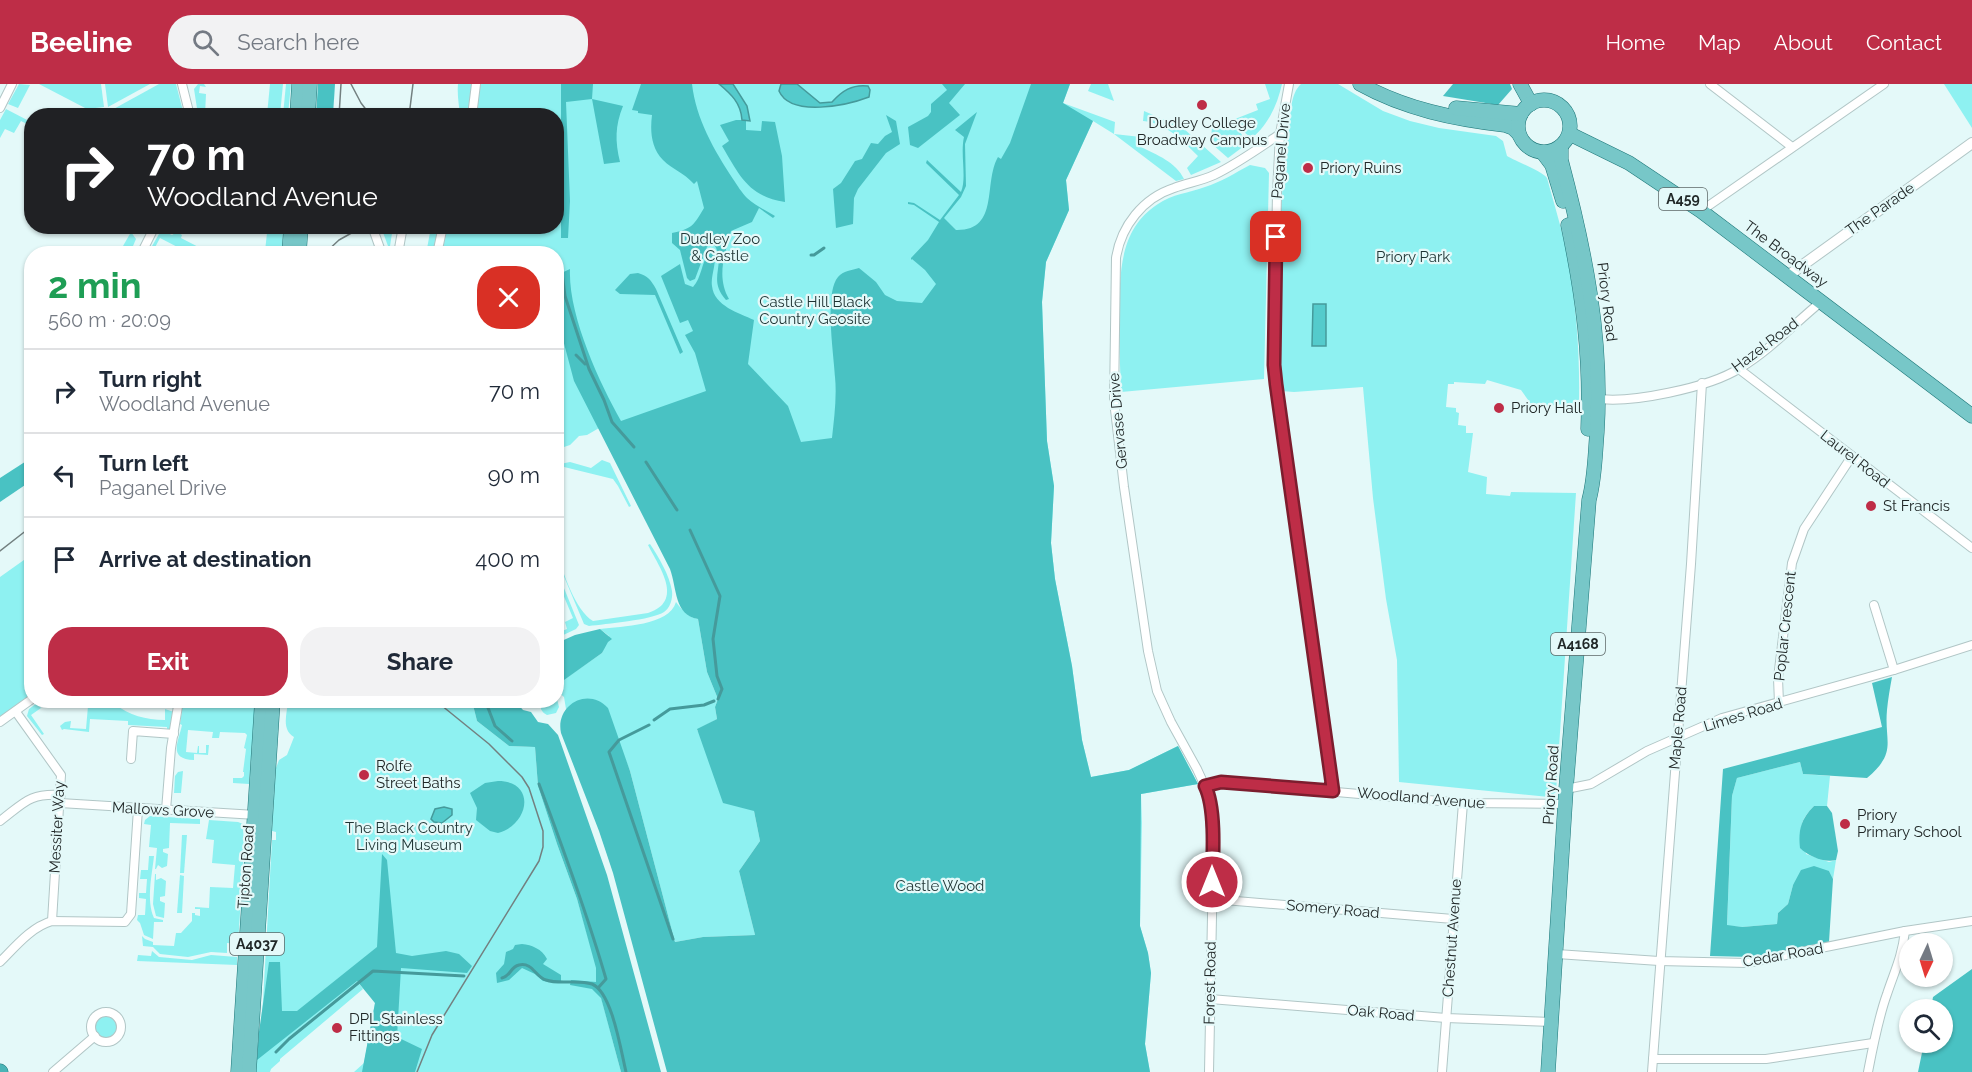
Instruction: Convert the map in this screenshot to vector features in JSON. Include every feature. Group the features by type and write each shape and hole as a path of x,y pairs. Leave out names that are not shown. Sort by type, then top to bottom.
{"main road":[{"path":"298,108 299,84"},
{"path":"308,108 310,84"},
{"path":"1360,84 1406,105 1513,128 1525,145 1543,153 1548,153 1561,146 1570,134 1568,115 1560,106 1545,100 1526,109 1476,111 1441,106 1380,84"},
{"path":"1519,134 1518,120 1526,109 1520,84"},
{"name":"The Broadway","path":"1570,134 1629,163 1701,211 1789,275 1972,416"},
{"name":"Priory Road","path":"1548,1072 1566,789 1589,500 1593,484 1596,333 1584,254 1561,160 1561,146"},
{"name":"Priory Road","path":"1543,153 1552,165 1565,209 1586,321 1594,398 1588,430 1586,481 1589,500"},
{"name":"Tipton Road","path":"261,816 262,708"},
{"name":"Tipton Road","path":"238,1072 251,958 261,816 272,708"},
{"name":"Tipton Road","path":"249,1072 251,958"}],"street":[{"path":"0,108 12,84"},
{"path":"182,84 188,108"},
{"path":"473,108 476,84"},
{"name":"Paganel Drive","path":"1289,84 1280,134 1274,365 1320,711 1333,791"},
{"path":"1710,84 1792,147"},
{"path":"1701,211 1884,84"},
{"name":"Gervase Drive","path":"1205,786 1157,691 1148,651 1114,401 1116,258 1118,242 1127,225 1147,203 1173,188 1211,176 1280,134"},
{"name":"The Parade","path":"1789,275 1972,143"},
{"name":"Hazel Road","path":"1594,398 1624,400 1654,396 1702,383 1739,369 1780,338 1822,301"},
{"name":"Laurel Road","path":"1739,369 1972,548"},
{"name":"Maple Road","path":"1652,1072 1691,564 1702,383"},
{"name":"Poplar Crescent","path":"1779,703 1778,678 1792,563 1804,529 1852,456"},
{"path":"1874,605 1894,670"},
{"name":"Limes Road","path":"1566,789 1591,784 1647,751 1722,718 1894,670 1972,645"},
{"path":"0,722 24,705"},
{"path":"166,810 178,708"},
{"name":"Messiter Way","path":"15,712 59,770 62,780 52,921"},
{"path":"131,759 133,731 174,734"},
{"name":"Woodland Avenue","path":"1205,786 1221,782 1463,803 1565,804"},
{"name":"Forest Road","path":"1205,786 1209,795 1211,819 1209,1072"},
{"name":"Mallows Grove","path":"0,820 33,797 46,794 60,799 138,809 261,816"},
{"name":"Chestnut Avenue","path":"1442,1072 1463,803"},
{"path":"0,962 21,940 45,922 122,923 130,917 138,809"},
{"name":"Somery Road","path":"1212,899 1453,920"},
{"name":"Cedar Road","path":"1557,954 1659,961 1747,963 1905,931 1972,921"},
{"path":"1868,1072 1886,994 1903,951 1905,931"},
{"name":"Oak Road","path":"1210,999 1446,1018 1552,1022"},
{"path":"53,1072 94,1036"},
{"path":"1653,1059 1766,1059 1873,1043"}],"green space":[{"path":"19,84 30,85 18,108 8,104"},
{"path":"39,84 101,84 104,107 85,108"},
{"path":"105,84 150,84 108,107"},
{"path":"159,84 176,84 182,108 115,108"},
{"path":"198,84 204,84 206,87 200,86 199,93 206,94 205,108 197,108 194,89"},
{"path":"270,84 283,84 281,108 268,108"},
{"path":"286,84 291,84 289,108 284,108"},
{"path":"318,84 335,84 333,108 316,108"},
{"name":"Castle Hill Black Country Geosite","path":"458,84 1070,84 1063,103 1115,122 1114,134 1093,121 1066,180 1069,210 1046,262 1042,302 1047,441 1054,486 1051,543 1055,579 1072,666 1082,740 1091,777 1129,770 1178,746 1198,784 1141,794 1140,926 1151,973 1145,1044 1150,1072 713,639 606,424 587,435 579,436 570,445 564,447 564,246 427,246 430,234 564,234 564,108 459,108"},
{"path":"561,84 593,84 592,99 566,102 570,201 568,238 561,238 561,234 564,234 564,108 561,108"},
{"name":"Dudley Zoo & Castle","path":"641,84 692,84 697,110 726,168 747,198 775,216 773,218 759,208 752,222 731,231 722,273 729,299 726,300 718,286 719,260 715,246 707,247 695,279 690,281 687,278 680,250 672,243 672,233 692,225 704,208 697,181 694,184 667,163 656,150 651,133 652,115 632,110"},
{"path":"942,84 965,84 949,103 960,115 918,148 910,145 908,127 928,116 931,112 931,104 947,90"},
{"name":"Castle Wood","path":"1031,84 1070,84 1063,103 1093,121 1066,180 1069,210 1046,262 1042,302 1047,441 1054,486 1051,543 1082,740 1091,777 1129,770 1178,746 1198,784 1141,794 1140,926 1151,973 1145,1044 1150,1072 667,1072 613,873 561,733 560,723 563,714 568,707 583,699 600,702 608,708 630,771 675,942 703,937 755,935 739,871 760,841 754,811 723,803 697,729 717,719 715,707 718,699 707,672 698,619 684,612 680,606 670,569 574,381 564,344 564,272 570,269 574,307 586,348 621,421 706,391 695,353 685,335 693,331 688,320 680,323 661,276 680,264 685,284 693,287 712,250 715,258 712,286 717,299 728,308 754,320 748,364 788,406 801,442 832,438 836,392 831,296 838,277 845,272 859,268 876,282 885,295 897,301 922,303 936,284 911,258 928,240 939,222 908,202 914,203 940,220 959,195 926,163 927,160 961,192 964,137 955,130 977,112 965,144 966,186 961,197 944,218 956,230 970,228 979,223 985,214 994,168 998,157 1001,159 1010,143"},
{"path":"1091,84 1108,84 1114,101 1088,91"},
{"path":"1265,84 1282,84 1271,114 1251,139 1235,119 1258,110 1256,104 1270,99"},
{"name":"Priory Park","path":"1301,84 1338,84 1383,111 1410,121 1439,128 1496,136 1503,141 1507,156 1547,178 1565,245 1575,304 1579,403 1533,407 1521,390 1487,380 1485,384 1454,382 1454,384 1448,384 1446,407 1456,408 1456,412 1459,413 1458,425 1466,426 1466,433 1473,433 1468,472 1487,477 1486,494 1510,496 1511,492 1576,493 1556,792 1549,797 1399,782 1397,660 1386,599 1373,498 1363,387 1281,391 1279,292 1282,193 1292,104 1297,88"},
{"path":"1453,84 1510,84 1512,89 1498,105 1443,96"},
{"path":"1944,84 1972,84 1972,128"},
{"path":"592,99 623,106 618,120 617,134 620,162 604,164"},
{"path":"6,109 24,118 24,122 21,121 14,133 5,129 0,138 0,120"},
{"path":"1144,111 1183,128 1221,162 1191,175 1187,168 1198,156 1180,138 1166,129 1143,121"},
{"path":"886,115 896,121 900,144 886,153 858,189 854,198 853,224 836,228 833,189 841,183 855,161 862,159 871,143 878,144 892,132"},
{"path":"736,120 746,120 746,130 761,131 762,121 775,122 782,156 785,202 772,199 754,190 746,183 728,157 722,146 729,141 720,125"},
{"path":"1231,120 1248,143 1228,158 1212,144 1211,139 1212,127"},
{"path":"1114,134 1141,137 1141,147 1171,164 1184,179 1176,181"},
{"path":"1250,165 1265,168 1269,173 1264,379 1121,392 1119,324 1121,268 1129,239 1136,226 1145,214 1163,201 1217,183"},
{"path":"130,234 132,234 136,239 133,246 123,246"},
{"path":"159,234 180,234 181,238 196,246 175,246 160,238 156,246 152,246"},
{"path":"267,234 283,234 282,246 266,246"},
{"path":"384,234 392,234 390,246"},
{"path":"638,273 649,279 656,289 683,352 680,354 655,295 620,294 615,290 630,274"},
{"path":"602,460 610,463 631,506 629,507 613,479 564,467 564,463 570,462 591,468"},
{"path":"24,463 24,486 0,502 0,478"},
{"path":"650,544 669,578 672,597 668,608 658,615 639,619 589,626 584,624 564,574 575,600 593,621 648,613 659,608 665,600 666,583 648,545"},
{"path":"24,560 24,699 0,717 0,577"},
{"path":"564,588 579,625 564,635 564,630 567,629 565,622 573,618 564,597"},
{"path":"676,602 691,617 698,619 707,672 718,699 715,707 717,719 697,730 754,811 760,841 739,871 755,935 703,937 675,942 630,771 620,746 577,701 566,709 564,679 602,653 609,636 600,629 644,623 664,616 672,610"},
{"path":"600,629 612,639 602,653 564,680 564,640"},
{"path":"1892,677 1887,710 1888,746 1883,761 1867,778 1803,774 1800,762 1737,778 1732,796 1727,925 1742,927 1777,924 1778,913 1788,904 1793,885 1801,870 1814,866 1829,871 1833,879 1829,942 1752,957 1710,956 1723,769 1882,727 1872,683"},
{"path":"41,708 31,715 44,734 42,735 27,716 29,709"},
{"path":"88,708 121,708 138,716 165,720 165,709 174,712 171,730 167,730 167,727 128,725 128,721 90,719 89,732 62,730 60,726 71,721 70,728 86,729"},
{"path":"182,708 254,708 249,784 233,783 233,778 244,776 246,749 244,748 247,735 245,733 220,732 219,738 212,738 213,732 188,730 186,752 197,753 199,746 199,753 206,753 206,745 209,745 208,755 194,754 194,760 186,759 181,757 177,749 182,725 180,724"},
{"name":"The Black Country Living Museum","path":"287,708 474,708 477,721 509,746 535,747 538,786 577,899 597,968 597,982 621,1072 354,1072 364,1063 375,1003 372,999 376,966 357,981 363,989 280,1059 270,1072 256,1072 263,1001 272,840 276,840 276,832 272,831 276,768 279,760 287,755 294,737 287,730"},
{"path":"474,708 521,708 531,712 538,722 548,724 558,735 607,875 661,1072 621,1072 601,998 592,989 570,985 571,980 596,982 596,968 577,899 538,786 535,747 509,746 477,721"},
{"path":"541,708 558,708 556,713 547,715"},
{"path":"1800,762 1803,774 1830,776 1827,806 1814,806 1804,818 1801,828 1806,854 1829,862 1836,860 1833,879 1829,871 1793,885 1788,904 1778,913 1777,924 1727,926 1732,796 1737,778"},
{"path":"183,771 181,793 174,793 175,776 178,772"},
{"path":"498,781 510,783 519,788 524,804 517,822 498,833 490,831 476,820 477,808 470,793 485,783"},
{"path":"1814,806 1827,806 1832,813 1838,851 1836,860 1826,861 1816,858 1800,848 1801,825"},
{"path":"150,816 200,819 200,824 170,823 169,848 163,849 163,852 168,854 167,866 162,868 158,865 155,869 157,848 149,847 151,825 144,824"},
{"path":"209,820 243,824 244,851 238,944 227,943 227,953 211,952 188,957 160,954 153,947 143,946 142,936 153,942 153,945 174,946 176,933 181,933 192,921 192,913 200,916 200,909 195,909 195,907 209,908 210,887 233,888 235,865 212,863 214,840 206,839"},
{"path":"182,835 187,835 184,873 180,873"},
{"path":"382,854 387,860 396,953 412,956 446,951 459,954 472,966 467,973 401,968 397,1037 422,1049 415,1072 362,1072 375,1003 357,981 257,1060 269,962 280,962 282,1011 297,1011 377,947"},
{"path":"149,856 154,856 150,903 154,918 163,920 163,922 154,922 153,939 144,935 137,920 138,915 145,915 146,899 139,898 139,893 146,893 147,879 140,879 141,870 148,870"},
{"path":"155,874 156,880 161,878 166,881 165,896 160,897 160,901 165,903 164,918 156,916 153,904"},
{"path":"180,875 184,876 182,913 177,913"},
{"path":"522,944 540,950 547,959 543,964 561,975 561,983 543,981 522,968 509,980 497,983 496,973 504,964 506,952 513,949 515,945"},
{"path":"152,951 159,957 192,960 211,955 237,957 237,965 137,961 138,955 151,956"},
{"path":"1972,969 1972,1072 1918,1072 1922,1053 1953,1053 1953,999 1933,999 1947,987 1953,987 1953,983"},
{"path":"106,1016 114,1019 117,1027 114,1035 106,1038 98,1035 95,1027 98,1019"}],"shaded area":[{"path":"719,84 733,84 747,106 750,121 742,120 737,104"},
{"path":"781,84 797,84 820,103 832,102 852,87 868,86 870,90 869,97 860,100 834,106 807,107 785,99 779,91"},
{"path":"1313,304 1326,304 1326,346 1312,346"},
{"path":"444,807 452,809 452,815 442,823 434,822 431,819 435,809"}],"waterway":[{"path":"811,255 824,248"},
{"path":"564,288 589,369 612,422 634,447"},
{"path":"576,355 585,364"},
{"path":"646,462 677,510"},
{"path":"690,530 720,596 713,639 717,676 722,689 718,699"},
{"path":"654,720 670,709 704,705 714,701"},
{"path":"488,708 495,726 512,741"},
{"path":"649,725 619,740 609,752 673,939"},
{"path":"539,784 583,905 606,979 598,988"},
{"path":"502,978 516,966 524,965 546,980 592,984 599,989 615,1023 626,1072"},
{"path":"276,1052 373,971 464,976"}],"tram line":[{"path":"340,108 341,84"},
{"path":"351,84 365,108"},
{"path":"410,108 413,84"},
{"path":"333,246 350,234"},
{"path":"0,551 24,532"},
{"path":"417,1072 432,1035 539,861 543,847 543,831 529,788 522,777 489,744 445,708"}],"place":[{"name":"Dudley College Broadway Campus","path":"1202,105"},
{"name":"Priory Ruins","path":"1308,168"},
{"name":"Priory Hall","path":"1499,408"},
{"name":"St Francis","path":"1871,506"},
{"name":"Rolfe Street Baths","path":"364,775"},
{"name":"Priory Primary School","path":"1845,824"},
{"name":"DPL Stainless Fittings","path":"337,1028"}],"route":[{"path":"1212,882 1211,819 1209,795 1205,786 1221,782 1333,791 1278,404 1274,365 1276,237"}]}
